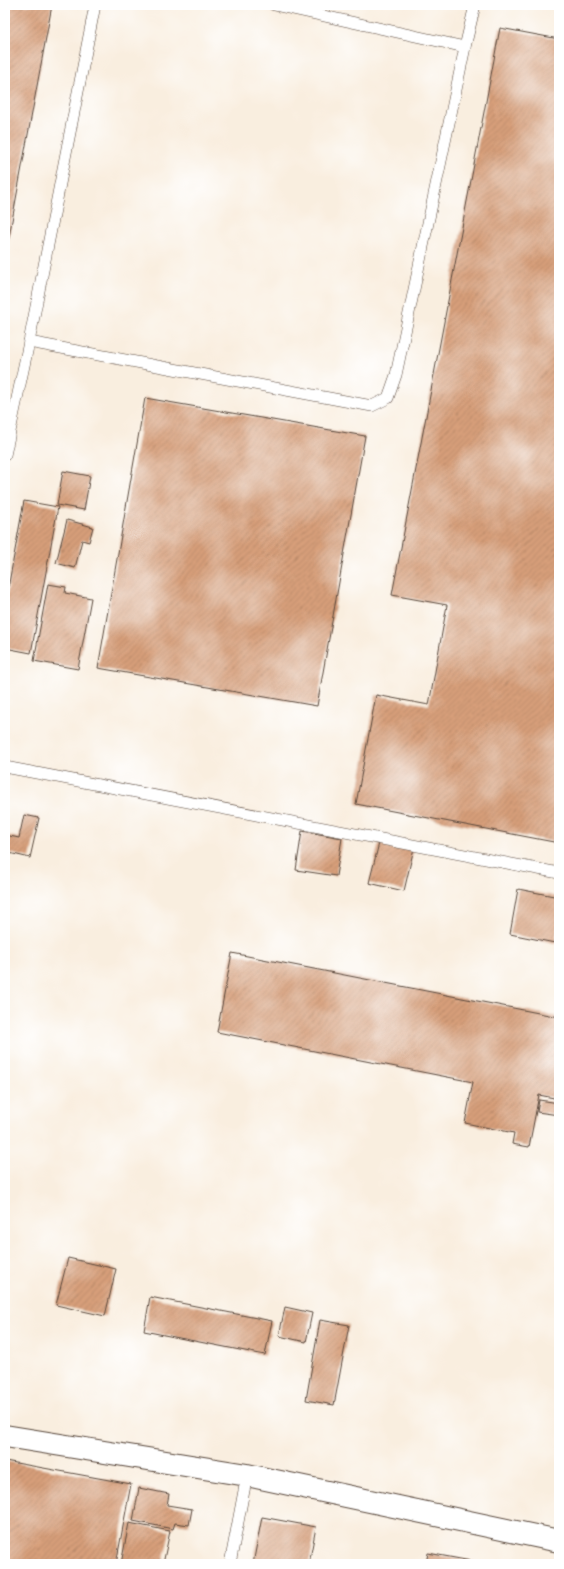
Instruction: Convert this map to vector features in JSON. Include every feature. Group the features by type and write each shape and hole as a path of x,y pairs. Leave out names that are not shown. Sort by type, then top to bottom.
{"street":[{"path":"5,1436 247,1475 559,1541"}],"lane":[{"path":"5,455 29,342 95,5"},
{"path":"274,5 465,47"},
{"path":"29,342 372,406 388,398 396,376 475,5"},
{"path":"5,766 559,873"},
{"path":"230,1564 247,1475"}],"building":[{"path":"5,5 52,5 6,253 5,253"},
{"path":"500,28 559,39 559,843 356,804 376,695 429,705 447,605 392,595"},
{"path":"145,398 365,436 317,706 98,668"},
{"path":"63,471 90,476 84,510 57,505"},
{"path":"24,501 58,507 31,653 5,648 5,605"},
{"path":"67,520 93,527 89,542 82,540 75,568 56,563"},
{"path":"48,584 66,587 65,593 91,598 78,669 34,661"},
{"path":"24,815 39,818 30,858 5,852 5,835 19,838"},
{"path":"302,831 342,838 336,876 296,870"},
{"path":"380,839 414,848 404,891 369,883"},
{"path":"518,889 559,897 559,920 555,943 510,934"},
{"path":"232,953 559,1017 559,1099 539,1095 529,1147 512,1144 514,1133 465,1123 473,1082 217,1032"},
{"path":"539,1100 559,1103 559,1115 537,1112"},
{"path":"68,1258 116,1269 105,1316 56,1305"},
{"path":"150,1297 272,1321 265,1355 144,1331"},
{"path":"285,1307 312,1313 306,1342 279,1336"},
{"path":"320,1320 349,1325 334,1405 306,1400"},
{"path":"5,1461 131,1484 116,1564 5,1564"},
{"path":"139,1488 169,1494 167,1505 192,1509 189,1525 175,1523 173,1529 133,1521"},
{"path":"262,1517 316,1527 309,1564 253,1564"},
{"path":"129,1523 170,1531 163,1564 121,1564"},
{"path":"428,1553 482,1563 482,1564 426,1564"}]}
